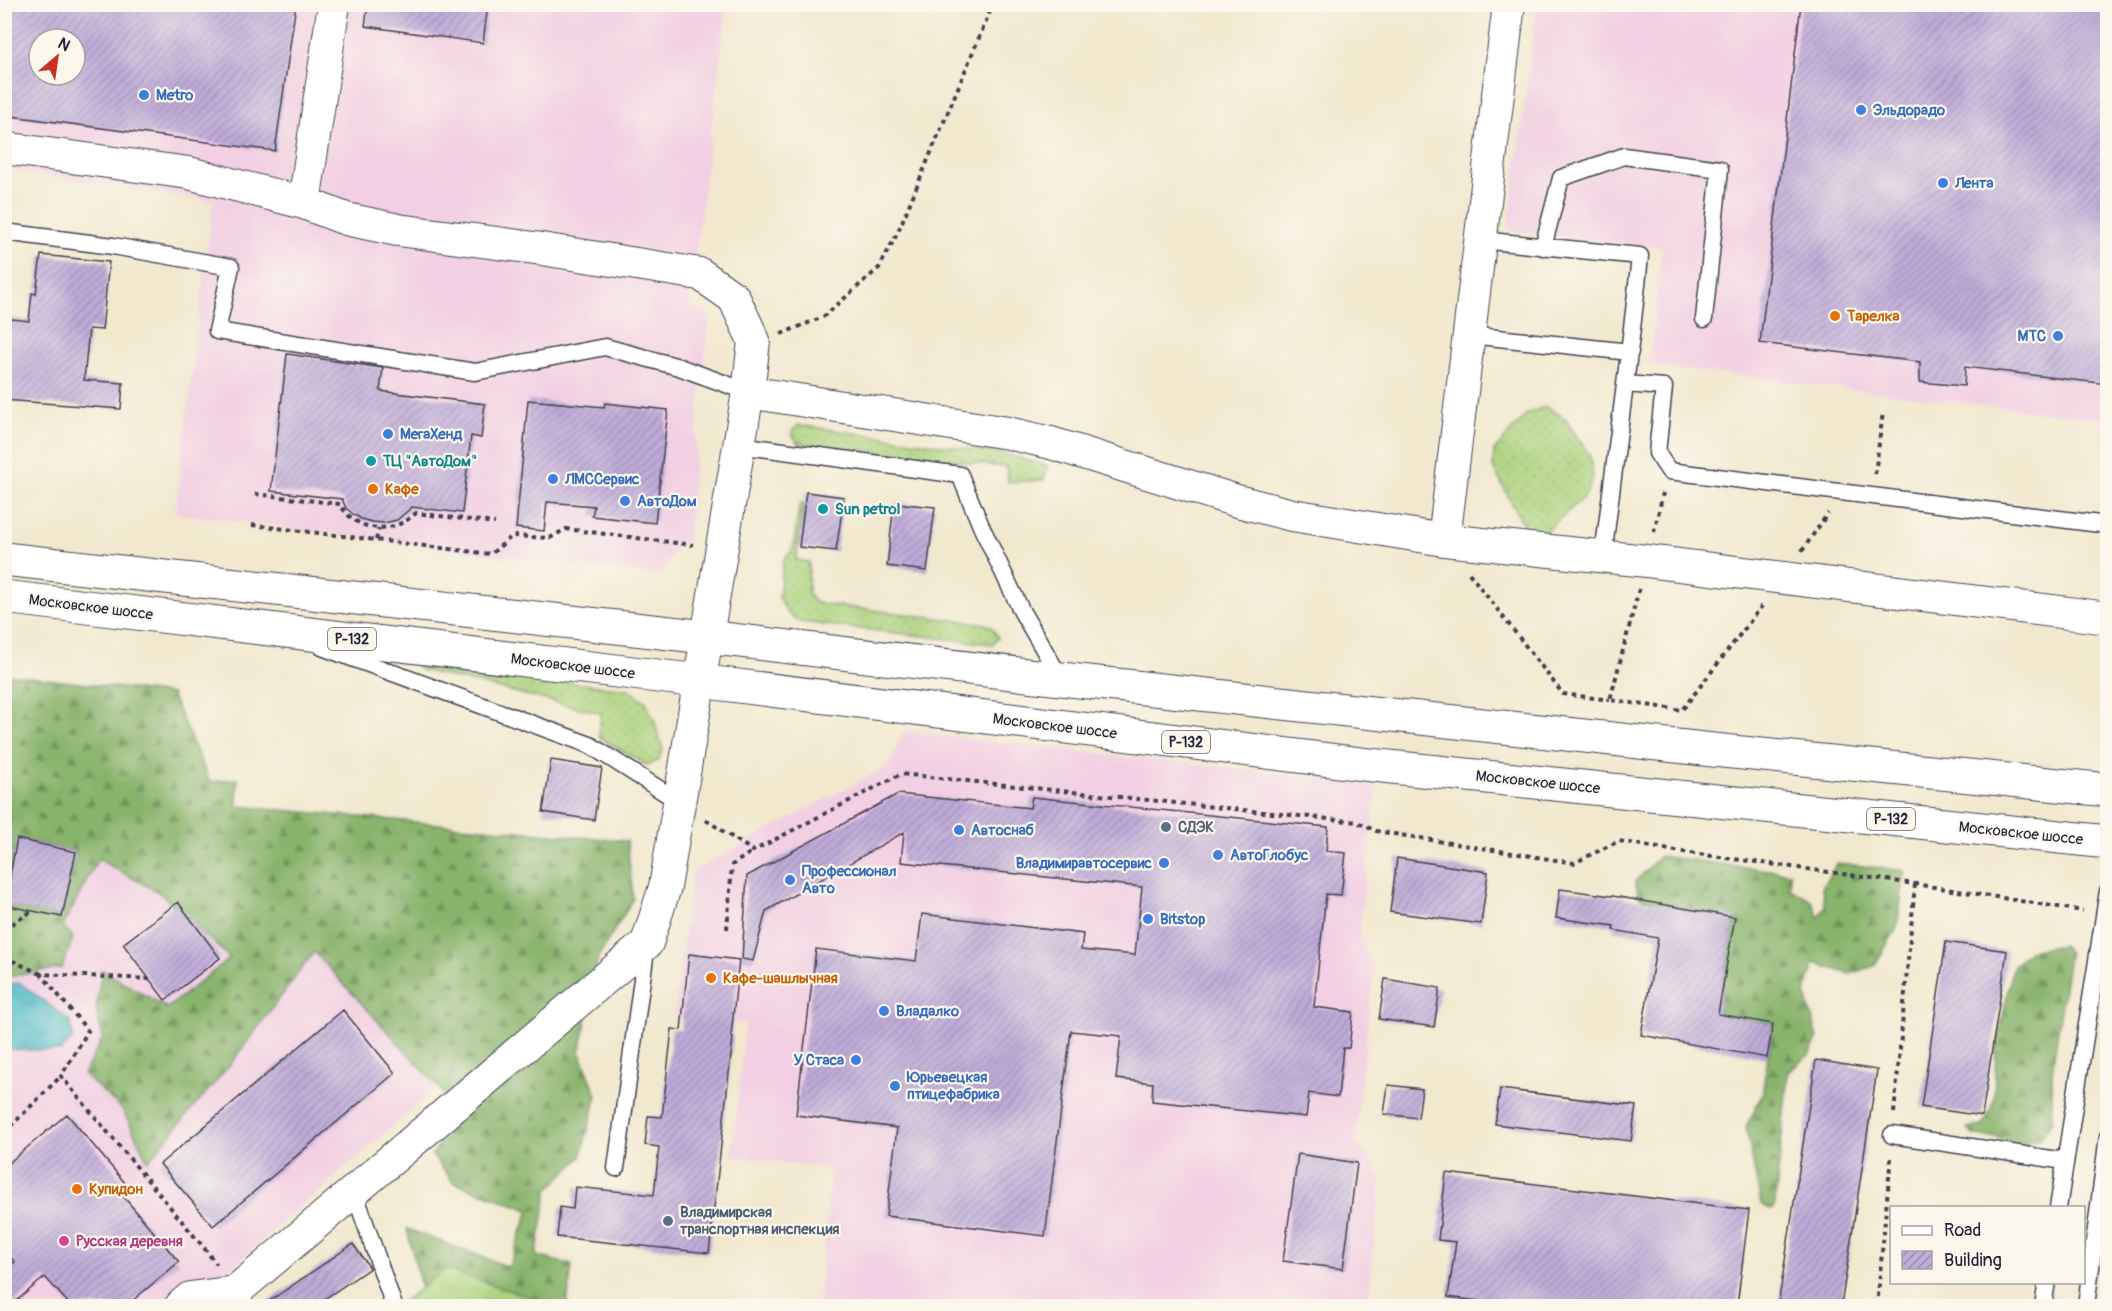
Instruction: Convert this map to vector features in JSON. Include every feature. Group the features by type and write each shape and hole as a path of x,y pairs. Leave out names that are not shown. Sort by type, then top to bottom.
{"highway":[{"path":"4,559 1061,679 1713,750 2108,790"},
{"name":"Московское шоссе","path":"4,597 1362,764 2108,842"}],"street":[{"path":"304,203 334,4"},
{"path":"1444,540 1509,4"},
{"path":"4,148 189,173 304,203 346,219 398,230 535,248 700,274 734,298 754,341 748,392 664,887 647,943 235,1292 190,1298 181,1306"},
{"path":"748,392 1008,433 1051,443 1237,501 1292,515 1444,540 1647,561 2108,618"}],"lane":[{"path":"1543,247 1561,178 1624,156 1720,169 1704,319"},
{"path":"4,232 113,246 231,267 217,332 475,372 605,347 679,367 748,392"},
{"path":"1480,240 1640,256 1630,352 1603,556"},
{"path":"1469,335 1630,352"},
{"path":"1624,384 1664,387 1657,453 1669,471 2108,525"},
{"path":"739,445 960,476 1022,612 1061,679"},
{"path":"252,627 328,649 590,745 678,801"},
{"path":"2058,1206 2103,963 2104,914 2108,891"},
{"path":"616,1168 647,943"},
{"path":"1892,1135 2065,1161"},
{"path":"2086,1306 2108,1136"},
{"path":"354,1191 394,1306"},
{"path":"2043,1306 2047,1284"}],"path":[{"path":"754,341 784,333 824,317 879,268 897,234 993,4"},
{"path":"1872,497 1883,412"},
{"path":"1610,700 1669,471"},
{"path":"255,494 340,504 343,510 360,523 379,528 389,529 400,525 416,513 495,523"},
{"path":"252,525 491,554 512,536 550,538 566,528 722,548"},
{"path":"376,540 379,528"},
{"path":"1444,540 1563,694 1682,710"},
{"path":"727,929 732,865 753,851 901,774 1356,822 1376,831 1574,863 1619,840 1669,850 1915,884 2104,914"},
{"path":"678,801 753,851"},
{"path":"1877,1306 1915,884"},
{"path":"4,929 32,911"},
{"path":"4,957 41,974 150,980"},
{"path":"4,1132 61,1076 88,1031 41,974"},
{"path":"61,1076 206,1249 235,1292"}],"shaded area":[{"path":"4,5 727,5 689,305 710,314 688,541 677,548 659,575 175,513 213,201 5,169"},
{"path":"1537,5 2107,5 2107,420 1649,365 1662,247 1508,231"},
{"path":"904,731 1377,785 1359,934 1374,968 1355,1140 1381,1176 1368,1305 1373,1306 818,1306 831,1169 732,1156 745,1024 674,1016 692,872 887,766"},
{"path":"4,827 95,840 177,888 235,955 230,1065 314,952 438,1086 230,1269 257,1306 5,1306"}],"green space":[{"path":"1545,407 1564,417 1590,456 1593,478 1585,496 1546,531 1525,528 1493,467 1494,451 1528,413"},
{"path":"798,425 1005,454 1048,466 1044,480 1008,482 1007,467 798,443 791,433"},
{"path":"800,503 804,503 796,560 809,562 808,594 815,603 985,624 993,628 998,638 993,644 800,622 788,614 779,597 783,561 793,549"},
{"path":"417,666 628,689 646,702 663,749 658,761 646,765 599,737 601,713 421,670"},
{"path":"5,674 171,694 210,782 238,779 237,806 627,841 633,899 598,957 580,1053 597,1095 581,1157 548,1189 536,1256 572,1265 567,1306 397,1306 421,1288 407,1229 509,1267 529,1210 453,1182 432,1155 459,1116 438,1086 314,952 229,1066 148,1161 122,1109 83,1074 103,1038 96,1009 102,970 167,1008 230,958 160,893 98,859 63,926 73,938 62,968 5,977 5,905 62,917 76,852 17,839 5,898"},
{"path":"1660,856 1790,873 1790,889 1812,901 1818,918 1825,906 1822,888 1837,863 1905,871 1897,928 1874,966 1850,974 1814,963 1805,993 1818,1038 1809,1055 1788,1072 1775,1204 1772,1210 1761,1204 1746,1127 1762,1095 1773,1024 1718,1014 1735,918 1640,898 1635,882"},
{"path":"2062,945 2069,954 2052,1072 2052,1121 2040,1139 2013,1146 1997,1137 1974,1136 1967,1128 1983,1126 1994,1101 1996,1050 2013,967 2029,951"},
{"path":"446,1269 555,1306 397,1306"}],"water":[{"path":"20,983 71,1022 73,1038 61,1051 5,1049 5,984"}],"building":[{"name":"Metro","path":"4,4 296,4 275,151 4,115"},
{"path":"368,4 488,4 483,43 365,26"},
{"name":"Лента","path":"1801,4 2108,4 2108,384 1965,367 1964,386 1920,382 1920,362 1760,343"},
{"path":"41,255 109,262 102,330 89,329 84,380 123,383 121,409 4,400 4,318 29,321 32,293 36,294"},
{"name":"ТЦ \"АвтоДом\"","path":"287,354 383,368 380,391 485,404 481,438 471,436 462,513 412,507 397,520 384,523 372,522 353,514 346,508 342,499 271,491"},
{"path":"528,400 604,407 605,403 668,410 655,523 592,516 594,506 547,502 544,531 516,528"},
{"name":"Sun petrol","path":"806,492 844,497 836,551 799,547"},
{"path":"894,503 935,507 927,571 887,566"},
{"path":"551,760 602,768 594,820 543,812"},
{"path":"898,794 1030,808 1032,797 1328,827 1326,851 1346,853 1341,895 1326,894 1314,1007 1353,1012 1349,1048 1343,1048 1338,1097 1309,1093 1306,1117 1152,1101 1153,1083 1116,1079 1121,1036 1071,1031 1045,1236 886,1216 897,1128 796,1115 816,949 916,961 922,914 1083,934 1081,950 1135,955 1142,887 901,862 904,832 766,911 753,961 742,959 747,876"},
{"path":"17,839 76,852 62,917 4,905"},
{"path":"1397,858 1488,872 1481,924 1390,912"},
{"path":"1560,889 1735,917 1718,1014 1773,1024 1767,1058 1641,1035 1658,938 1613,930 1614,926 1556,918"},
{"path":"178,902 220,958 165,1000 123,944"},
{"path":"1946,942 2007,951 1982,1116 1921,1107"},
{"path":"689,954 739,960 731,1036 733,1037 709,1253 557,1237 560,1207 573,1209 575,1187 654,1195 659,1147 645,1145 648,1116 662,1117 672,1029 681,1030"},
{"path":"1385,979 1440,988 1434,1027 1379,1019"},
{"path":"343,1010 395,1073 213,1226 160,1164"},
{"path":"1816,1060 1877,1070 1841,1306 1778,1306"},
{"path":"1388,1085 1422,1089 1418,1118 1384,1114"},
{"path":"1500,1089 1636,1106 1631,1141 1495,1124"},
{"path":"67,1114 125,1183 117,1189 179,1262 126,1306 71,1306 45,1277 10,1306 4,1306 4,1271 15,1262 4,1250 4,1167"},
{"path":"1298,1154 1357,1163 1343,1269 1283,1261"},
{"path":"1446,1173 1749,1210 1737,1306 1517,1306 1448,1297 1456,1242 1438,1240"},
{"path":"353,1244 370,1268 314,1306 262,1306"}],"place":[{"name":"Metro","path":"144,95"},
{"name":"Эльдорадо","path":"1861,110"},
{"name":"Лента","path":"1943,183"},
{"name":"Тарелка","path":"1835,316"},
{"name":"МТС","path":"2058,336"},
{"name":"МегаХенд","path":"388,434"},
{"name":"ТЦ \"АвтоДом\"","path":"371,461"},
{"name":"ЛМССервис","path":"553,479"},
{"name":"Кафе","path":"373,489"},
{"name":"АвтоДом","path":"625,501"},
{"name":"Sun petrol","path":"823,509"},
{"name":"СДЭК","path":"1166,827"},
{"name":"Автоснаб","path":"959,830"},
{"name":"АвтоГлобус","path":"1218,855"},
{"name":"Владимиравтосервис","path":"1164,863"},
{"name":"Профессионал Авто","path":"790,880"},
{"name":"Bitstop","path":"1148,919"},
{"name":"Кафе-шашлычная","path":"711,978"},
{"name":"Владалко","path":"884,1011"},
{"name":"У Стаса","path":"856,1060"},
{"name":"Юрьевецкая птицефабрика","path":"895,1086"},
{"name":"Купидон","path":"77,1189"},
{"name":"Владимирская транспортная инспекция","path":"668,1221"},
{"name":"Русская деревня","path":"64,1241"}]}
